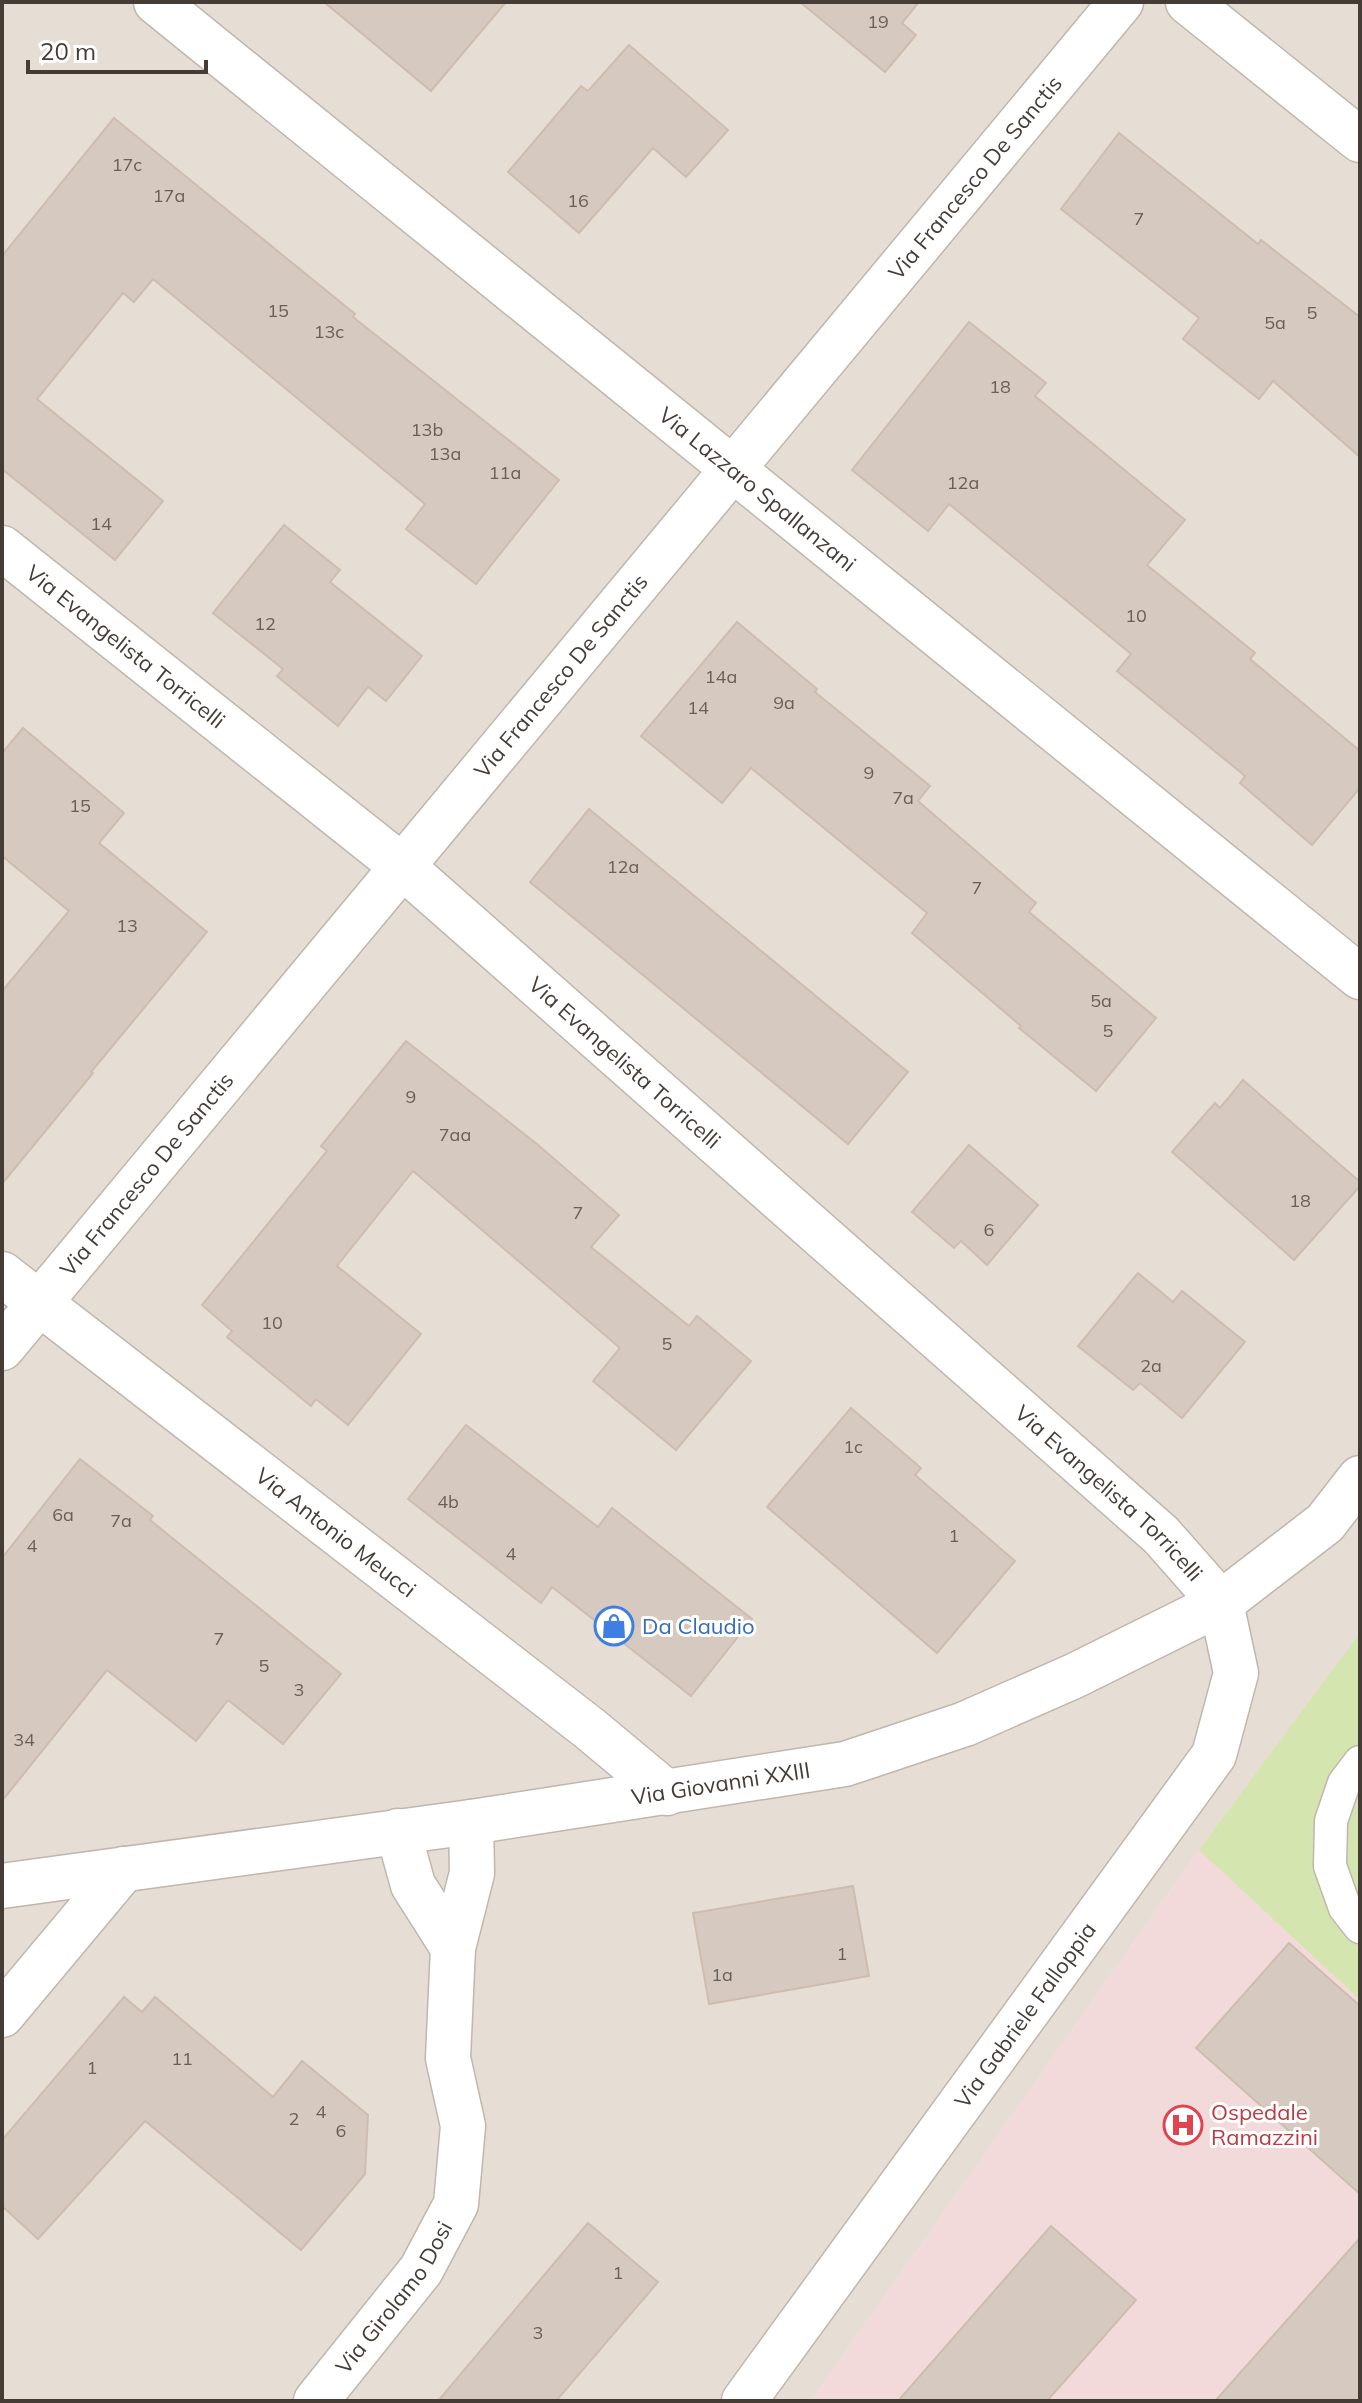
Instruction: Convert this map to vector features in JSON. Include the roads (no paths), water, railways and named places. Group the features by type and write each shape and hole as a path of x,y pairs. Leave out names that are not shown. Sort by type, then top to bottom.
{"street":[{"name":"Via Lazzaro Spallanzani","path":"156,2 1360,977"},
{"name":"Via Francesco De Sanctis","path":"2,1348 1121,2"},
{"path":"1188,2 1360,140"},
{"name":"Via Evangelista Torricelli","path":"2,548 403,867 1161,1535 1221,1603"},
{"name":"Via Antonio Meucci","path":"2,1274 576,1718 667,1793"},
{"name":"Via Giovanni XXIII","path":"2,1886 471,1822 845,1764 950,1729 1074,1676 1221,1603 1325,1523 1360,1478"},
{"name":"Via Gabriele Falloppia","path":"744,2401 1214,1755 1236,1673 1221,1603"},
{"name":"Via Girolamo Dosi","path":"316,2401 421,2270 456,2204 463,2126 448,2058 453,1948 472,1873 471,1822"},
{"path":"398,1831 413,1885 453,1948"},
{"path":"2,2015 124,1869"}],"lane":[{"path":"1360,1762 1344,1783 1331,1821 1318,1831 1345,1908 1360,1927"}],"place":[{"name":"Da Claudio","path":"614,1626"},
{"name":"Ospedale Ramazzini","path":"1183,2125"}]}
